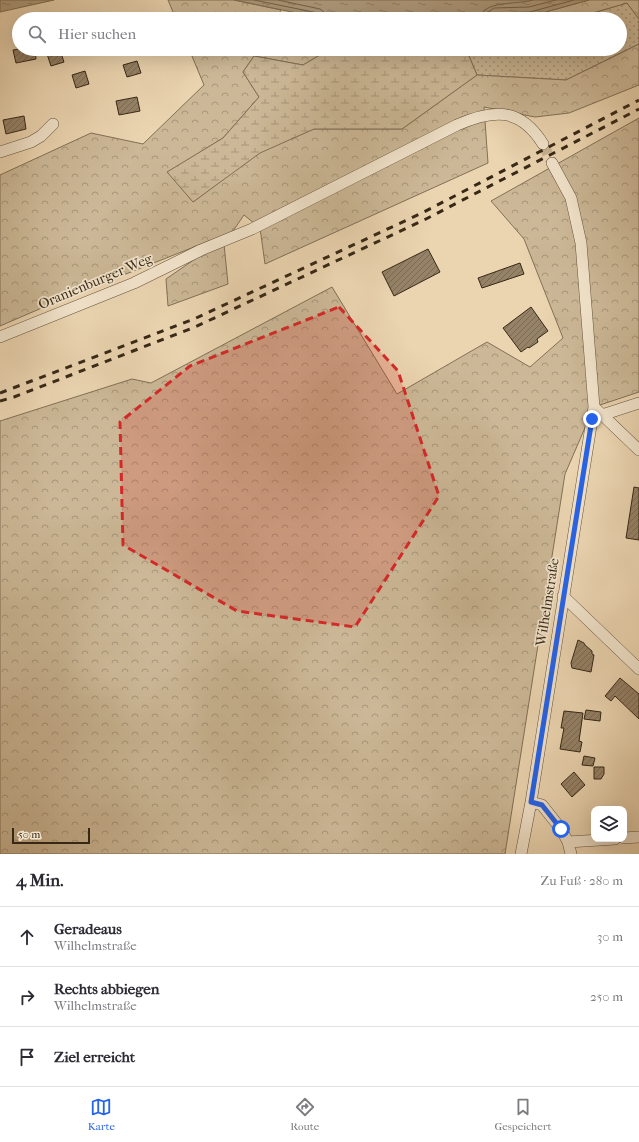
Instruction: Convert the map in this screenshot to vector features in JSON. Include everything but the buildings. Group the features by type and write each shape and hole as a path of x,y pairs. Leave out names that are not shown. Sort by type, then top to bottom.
{"street":[{"name":"Oranienburger Weg","path":"0,337 134,283 201,250 252,229 474,117 492,113 507,114 520,120 535,132 543,144"},
{"path":"0,152 31,142 41,136 53,124"},
{"name":"Wilhelmstraße","path":"521,854 531,802 594,407 581,243 572,198 552,163"},
{"path":"602,415 639,404"},
{"path":"594,407 639,450"},
{"path":"563,596 639,669"},
{"path":"531,802 542,805 561,829 568,842 571,854"},
{"path":"627,838 639,837"},
{"path":"568,842 591,841"}],"highlighted area":[{"path":"339,307 398,371 439,496 355,627 237,611 123,545 120,422 190,366"}],"green space":[{"path":"168,0 234,0 281,10 280,12 173,12"},
{"path":"589,0 639,0 639,19 627,3 596,12 546,12"},
{"path":"627,3 639,19 639,44 627,50 627,12 596,12"},
{"path":"639,44 639,85 569,113 535,117 484,107 488,163 265,264 260,228 244,215 224,244 228,284 168,306 166,279 211,248 209,241 58,301 0,326 0,175 91,133 143,144 204,85 192,56 254,56 243,72 259,97 223,138 168,172 193,202 260,152 314,129 402,129 477,75 566,80 615,56 627,56 627,50"},
{"path":"254,56 318,56 303,65"},
{"path":"254,56 303,65 318,56 469,56 477,75 402,129 314,129 260,153 193,202 167,172 223,138 259,97 243,72"},
{"path":"469,56 615,56 566,80 477,75"},
{"path":"639,118 639,392 594,407 565,474 505,854 0,854 0,421 132,379 151,383 332,287 397,394 487,342 530,367 563,338 524,239 491,201"}],"water":[{"path":"0,0 54,0 0,12"},
{"path":"234,0 589,0 546,12 292,12"}],"tunnel":[{"path":"543,144 552,163"}],"railway":[{"path":"0,393 194,319 422,213 639,100"},
{"path":"0,401 14,397 195,327 424,220 639,109"}],"route":[{"path":"561,829 542,805 531,802 592,419"}]}
